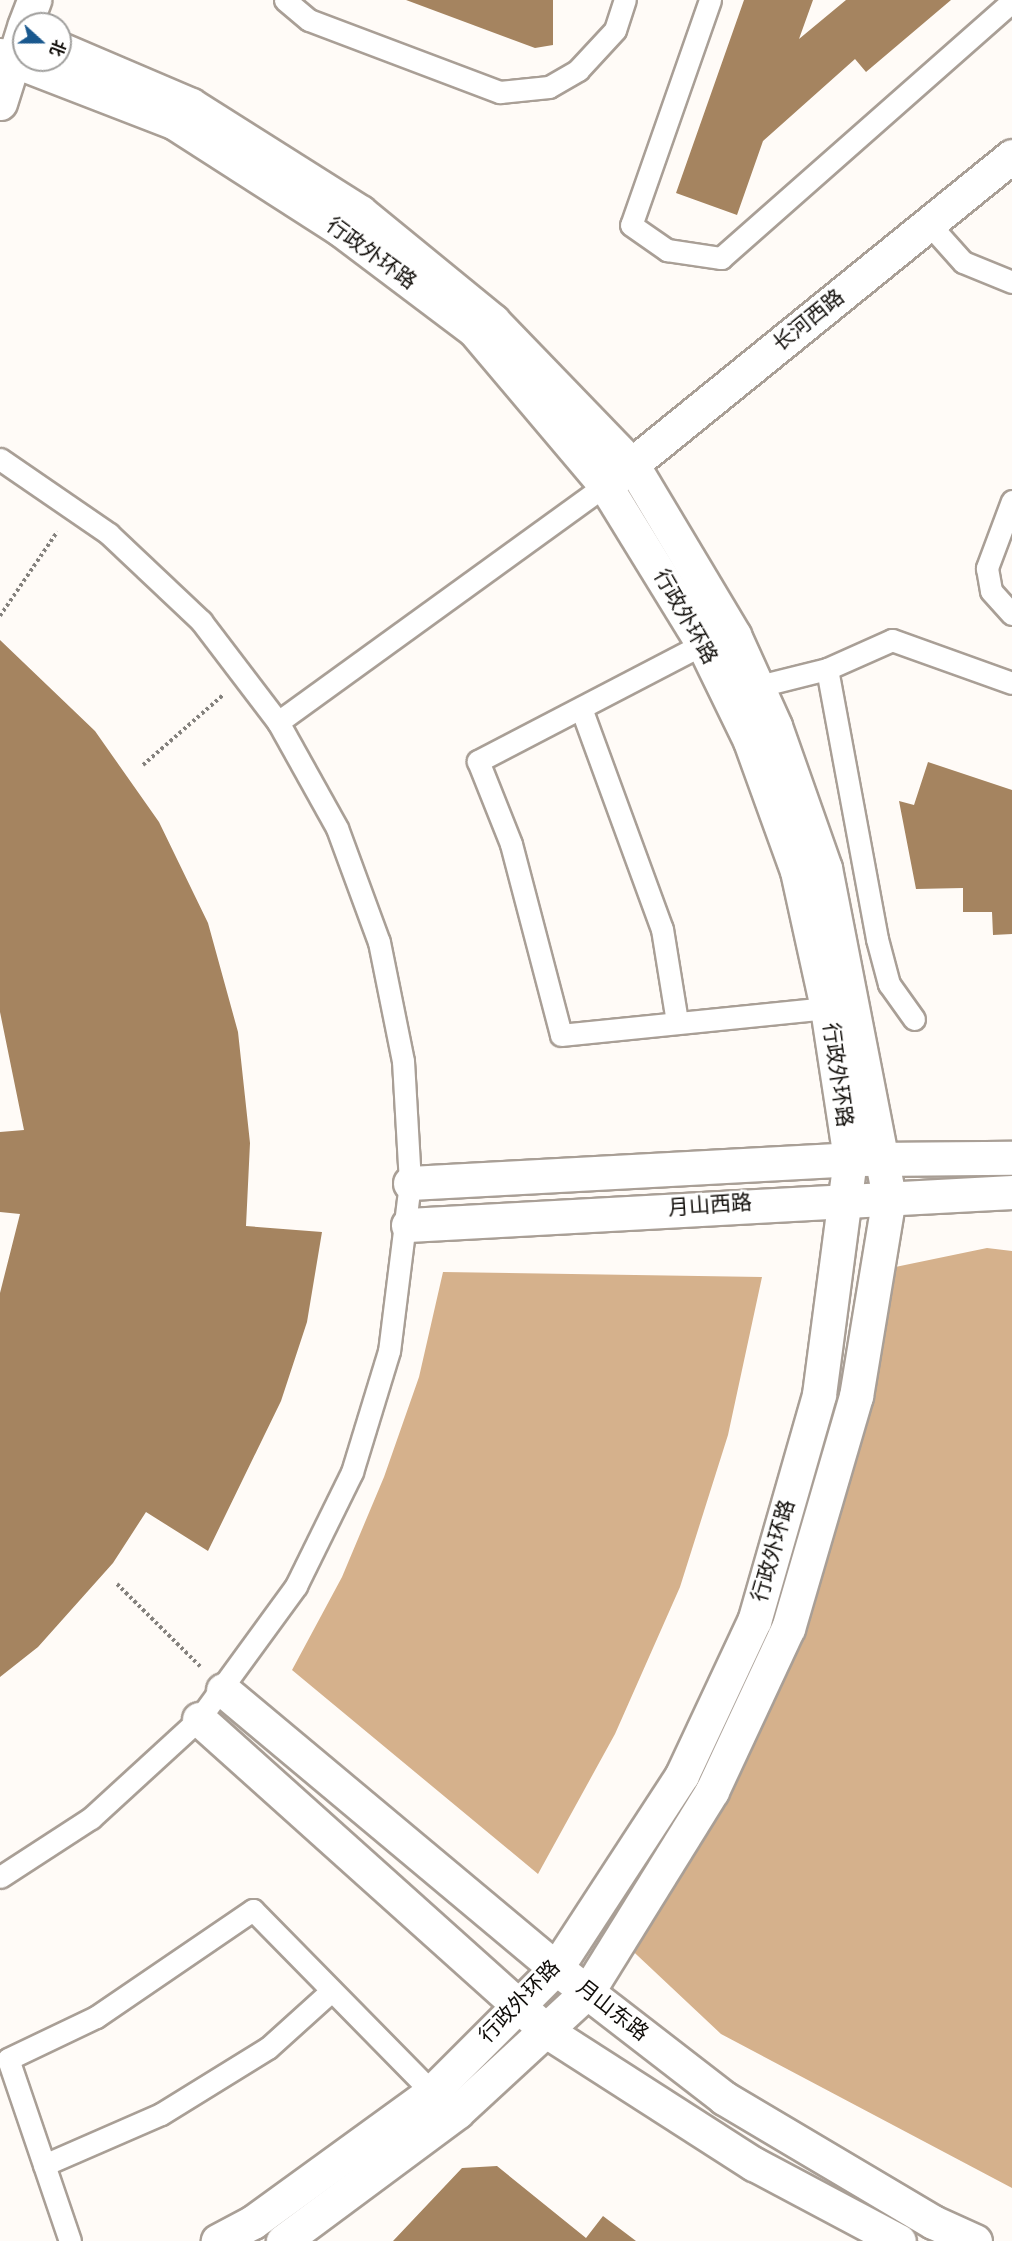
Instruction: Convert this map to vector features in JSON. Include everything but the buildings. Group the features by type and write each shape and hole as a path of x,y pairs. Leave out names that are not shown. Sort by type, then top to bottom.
{"street":[{"name":"行政外环路","path":"72,53 191,105 360,212 493,321 633,466 734,635 742,691 797,871 827,1008 850,1159 819,1395 754,1621 682,1775 556,1968 432,2092 253,2222 218,2241"},
{"path":"0,103 12,54"},
{"name":"行政外环路","path":"72,67 175,123 340,229 474,330 605,485 703,644 742,691 825,868 885,1159 890,1197 856,1396 788,1628 712,1791 588,1991 548,2032 457,2112 283,2241"},
{"name":"长河西路","path":"605,485 633,466 1012,156"},
{"name":"月山西路","path":"410,1183 850,1159 1012,1158"},
{"name":"月山西路","path":"408,1225 844,1198 1012,1192"},
{"name":"月山东路","path":"224,1690 556,1968 724,2098 933,2222 975,2241"},
{"path":"199,1719 516,2008 548,2032 754,2164 899,2241"}],"lane":[{"path":"285,0 309,20 500,92 549,87 578,70 615,30 625,0"},
{"path":"710,0 631,225 667,250 722,258 1012,1"},
{"path":"928,224 963,262 1012,282"},
{"path":"0,459 109,534 201,621 278,722 337,828 379,942 403,1062 410,1183 408,1225 389,1351 352,1472 296,1586 224,1690 199,1719 91,1818 0,1876"},
{"path":"278,722 605,485"},
{"path":"1012,501 987,567 992,591 1012,614"},
{"path":"742,691 826,669 892,640 1012,683"},
{"path":"703,644 478,761 511,844 561,1035 827,1008"},
{"path":"826,669 877,939 889,984 914,1019"},
{"path":"580,708 662,929 677,1022"},
{"path":"70,2241 8,2059 96,2017 253,1910 330,1992 432,2092"},
{"path":"44,2165 161,2114 268,2048 330,1992"}],"path":[{"path":"0,616 73,509"},
{"path":"143,765 244,676"},
{"path":"117,1584 224,1690"}],"shaded area":[{"path":"987,1248 1012,1251 1012,2188 721,2034 621,1940 788,1628 876,1271"},
{"path":"443,1272 762,1277 728,1435 680,1587 615,1734 538,1874 292,1670 342,1577 384,1477 419,1377"}]}
